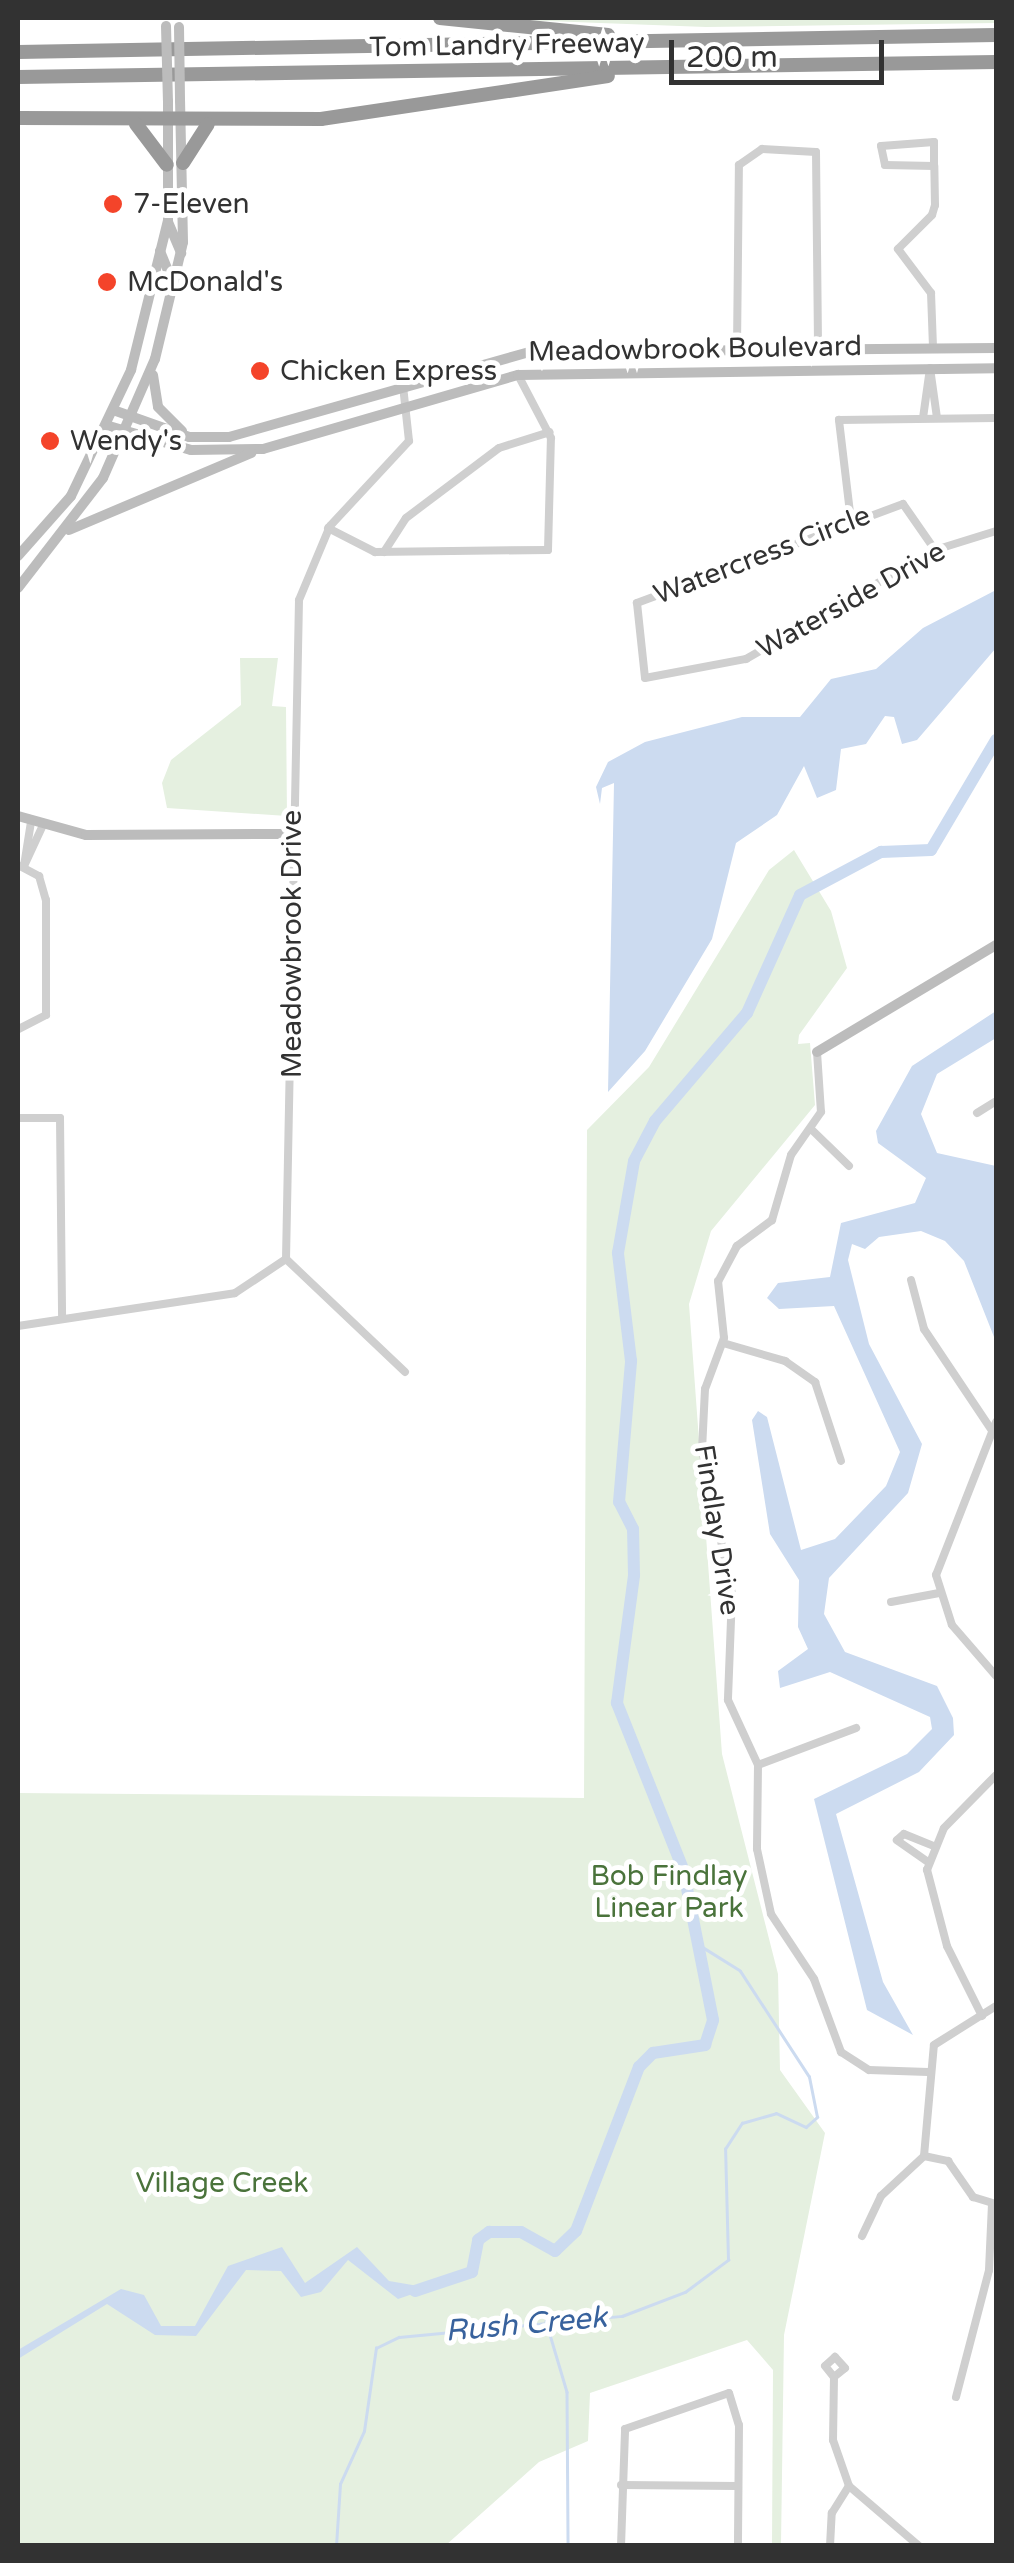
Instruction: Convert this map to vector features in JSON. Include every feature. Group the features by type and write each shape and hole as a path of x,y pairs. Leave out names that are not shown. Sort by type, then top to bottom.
{"highway":[{"path":"440,18 679,42"},
{"name":"Tom Landry Freeway","path":"18,52 996,35"},
{"name":"Tom Landry Freeway","path":"18,77 996,62"},
{"path":"18,118 135,124 321,119 677,68"},
{"path":"135,124 175,164 194,134 210,123"}],"main road":[{"path":"18,588 68,530 127,433 155,359 181,253 172,22"},
{"path":"18,556 72,496 116,412 168,221 175,164"},
{"path":"168,221 181,253"},
{"path":"160,251 174,286"},
{"name":"Meadowbrook Boulevard","path":"116,412 196,438 263,429 514,354 818,346 996,348"},
{"path":"930,368 932,347"},
{"path":"736,348 738,367"},
{"path":"514,354 518,375"},
{"path":"155,359 158,406 196,438"},
{"name":"Meadowbrook Boulevard","path":"110,426 190,450 264,449 518,375 738,367 996,368"},
{"path":"68,530 264,449"},
{"path":"18,816 37,824 109,836 293,834"},
{"path":"817,1052 996,945"}],"street":[{"path":"932,347 931,293 898,249 932,215 934,166 934,142 880,146 885,164 934,166"},
{"path":"736,348 740,158 783,148 813,150 820,166 818,346"},
{"path":"924,418 930,368"},
{"path":"930,368 937,418"},
{"path":"328,528 384,552 548,550 550,432 518,375"},
{"path":"403,386 410,407"},
{"name":"Meadowbrook Drive","path":"286,1259 300,600 328,528 409,441 410,407"},
{"path":"850,520 836,425 924,418 996,418"},
{"path":"384,552 417,509 499,448 550,432"},
{"name":"Watercress Circle","path":"647,679 632,618 637,603 850,520 906,506 935,550"},
{"name":"Waterside Drive","path":"647,679 746,659 935,550 996,530"},
{"path":"18,1029 42,1024 46,900 21,865 26,839 37,824"},
{"path":"21,865 37,842 37,824"},
{"path":"26,839 37,842"},
{"name":"Findlay Drive","path":"817,1052 826,1098 791,1155 770,1224 737,1246 720,1273 723,1342 705,1390 702,1450 732,1594 728,1700 758,1764 762,1883 841,2052 868,2070 928,2072"},
{"path":"976,1113 996,1102"},
{"path":"18,1118 60,1118 62,1318"},
{"path":"810,1129 850,1166"},
{"path":"18,1326 235,1293 286,1259 405,1372"},
{"path":"911,1280 924,1329 994,1425 940,1549 939,1593 952,1625 996,1676"},
{"path":"723,1342 785,1361 815,1382 841,1461"},
{"path":"891,1602 939,1593"},
{"path":"758,1764 856,1728"},
{"path":"982,2016 947,1946 928,1862 933,1846 996,1775"},
{"path":"928,1862 896,1840 904,1834 933,1846"},
{"path":"862,2236 881,2196 924,2156 928,2072 934,2045 996,2006"},
{"path":"924,2156 948,2161 973,2197 994,2205 989,2270 956,2397"},
{"path":"834,2377 833,2440 849,2486 919,2546"},
{"path":"620,2546 621,2485 630,2424 703,2397 737,2398 738,2546"},
{"path":"621,2485 738,2486"},
{"path":"830,2546 832,2512 849,2486"}],"green space":[{"path":"471,18 996,18 996,23 706,27"},
{"path":"240,658 278,658 272,706 286,707 287,816 167,808 162,783 171,760 241,705"},
{"name":"Bob Findlay Linear Park","path":"794,850 831,911 847,968 799,1035 798,1044 810,1043 815,1105 711,1231 689,1304 722,1754 778,1974 780,2070 825,2133 784,2335 781,2545 772,2545 773,2370 747,2340 590,2393 588,2441 539,2462 446,2545 18,2546 18,1793 584,1798 587,1130 649,1067 769,870"}],"water":[{"path":"996,590 996,648 917,740 902,744 894,717 885,716 866,744 841,749 836,790 817,798 804,766 777,815 736,843 712,939 645,1051 608,1092 614,783 602,788 600,804 596,787 608,762 645,742 742,717 800,717 831,679 876,669 923,628"},
{"path":"996,1011 996,1038 937,1074 921,1114 937,1153 996,1166 996,1342 964,1261 945,1241 921,1231 879,1237 865,1249 852,1244 848,1260 869,1344 922,1444 908,1493 829,1578 824,1614 845,1652 937,1686 953,1718 954,1735 919,1772 836,1814 883,1982 913,2035 867,2010 814,1799 907,1754 932,1729 930,1717 830,1672 780,1688 778,1671 808,1649 798,1627 799,1580 770,1534 752,1420 758,1411 767,1417 801,1550 835,1539 886,1486 900,1452 834,1306 779,1309 767,1298 778,1283 830,1277 841,1223 915,1203 926,1178 878,1143 876,1131 912,1066"},
{"path":"282,2247 305,2283 357,2247 389,2281 430,2288 398,2299 348,2260 321,2292 301,2297 281,2271 246,2270 196,2336 155,2335 107,2304 18,2359 18,2350 121,2289 144,2295 161,2326 195,2326 228,2266"}],"waterway":[{"name":"Village Creek","path":"415,2291 472,2272 478,2240 489,2232 521,2232 555,2251 576,2231 639,2067 653,2053 705,2045 713,2020 683,1869 617,1703 634,1575 633,1529 619,1502 631,1361 618,1253 634,1161 655,1121 747,1013 800,895 881,852 931,850 996,740"},
{"name":"Rush Creek","path":"336,2546 340,2484 364,2431 376,2348 399,2337 622,2316 685,2292 728,2260 725,2149 742,2123 776,2113 806,2127 817,2117 809,2077 740,1971 700,1946"},
{"path":"546,2321 567,2392 568,2546"}],"place":[{"name":"7-Eleven","path":"113,204"},
{"name":"McDonald's","path":"107,282"},
{"name":"Chicken Express","path":"260,371"},
{"name":"Wendy's","path":"50,441"}]}
